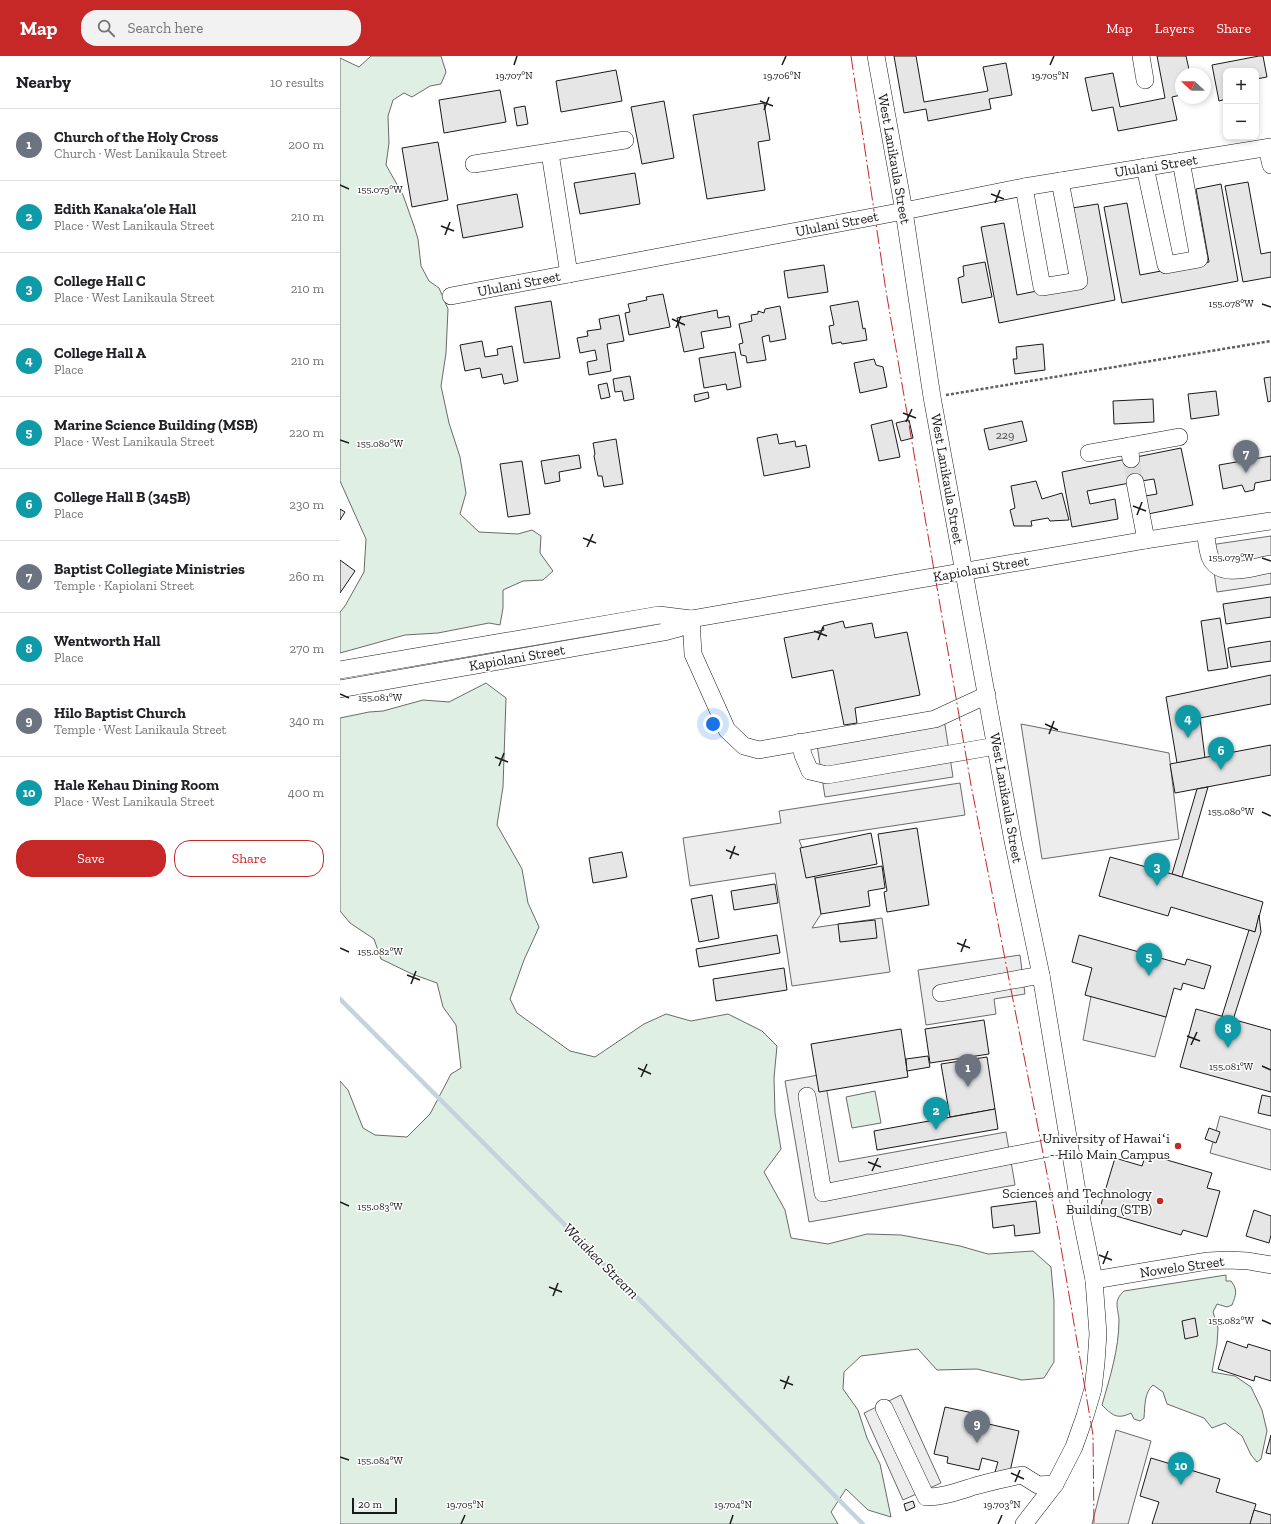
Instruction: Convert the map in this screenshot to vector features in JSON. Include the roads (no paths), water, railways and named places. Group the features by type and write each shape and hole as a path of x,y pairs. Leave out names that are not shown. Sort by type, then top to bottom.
{"street":[{"name":"West Lanikaula Street","path":"876,56 904,211 932,397 987,695 1012,842 1040,975 1082,1221 1094,1280 1098,1334 1093,1389 1074,1447 1055,1484 1024,1524"},
{"path":"1141,56 1145,80"},
{"path":"474,164 625,140"},
{"path":"550,153 570,274"},
{"name":"Ululani Street","path":"451,296 1024,187 1181,161 1270,153"},
{"path":"1145,168 1166,265 1199,259 1181,161"},
{"path":"1024,187 1042,287 1079,281 1060,181"},
{"path":"1089,453 1130,452 1179,437"},
{"path":"1135,482 1146,540"},
{"name":"Kapiolani Street","path":"340,670 659,615 691,619 1146,540 1271,521"},
{"path":"1205,532 1211,558 1215,564 1222,568 1232,571 1271,564"},
{"path":"691,619 693,654 727,730 744,746 759,750 935,719 987,695"},
{"name":"Kapiolani Street","path":"340,689 664,632 679,628 691,619"},
{"path":"800,742 803,755 810,771 827,775 996,746"},
{"path":"941,993 1040,975"},
{"path":"807,1096 823,1193 1069,1144"},
{"name":"Nowelo Street","path":"1094,1280 1228,1260 1248,1260 1271,1265"},
{"path":"884,1408 926,1497 954,1492 1022,1475 1038,1485 1055,1484"}],"waterway":[{"name":"Waiakea Stream","path":"340,999 863,1524"}],"tunnel":[{"path":"1131,459 1135,482"}],"place":[{"name":"Baptist Collegiate Ministries","path":"1246,473"},
{"name":"College Hall A","path":"1188,738"},
{"name":"College Hall B (345B)","path":"1221,770"},
{"name":"College Hall C","path":"1157,886"},
{"name":"Marine Science Building (MSB)","path":"1149,976"},
{"name":"Wentworth Hall","path":"1228,1048"},
{"name":"Church of the Holy Cross","path":"968,1087"},
{"name":"Edith Kanaka‘ole Hall","path":"936,1130"},
{"name":"University of Hawaiʻi - Hilo Main Campus","path":"1178,1146"},
{"name":"Sciences and Technology Building (STB)","path":"1160,1201"},
{"name":"Hilo Baptist Church","path":"977,1443"},
{"name":"Hale Kehau Dining Room","path":"1181,1485"}]}
